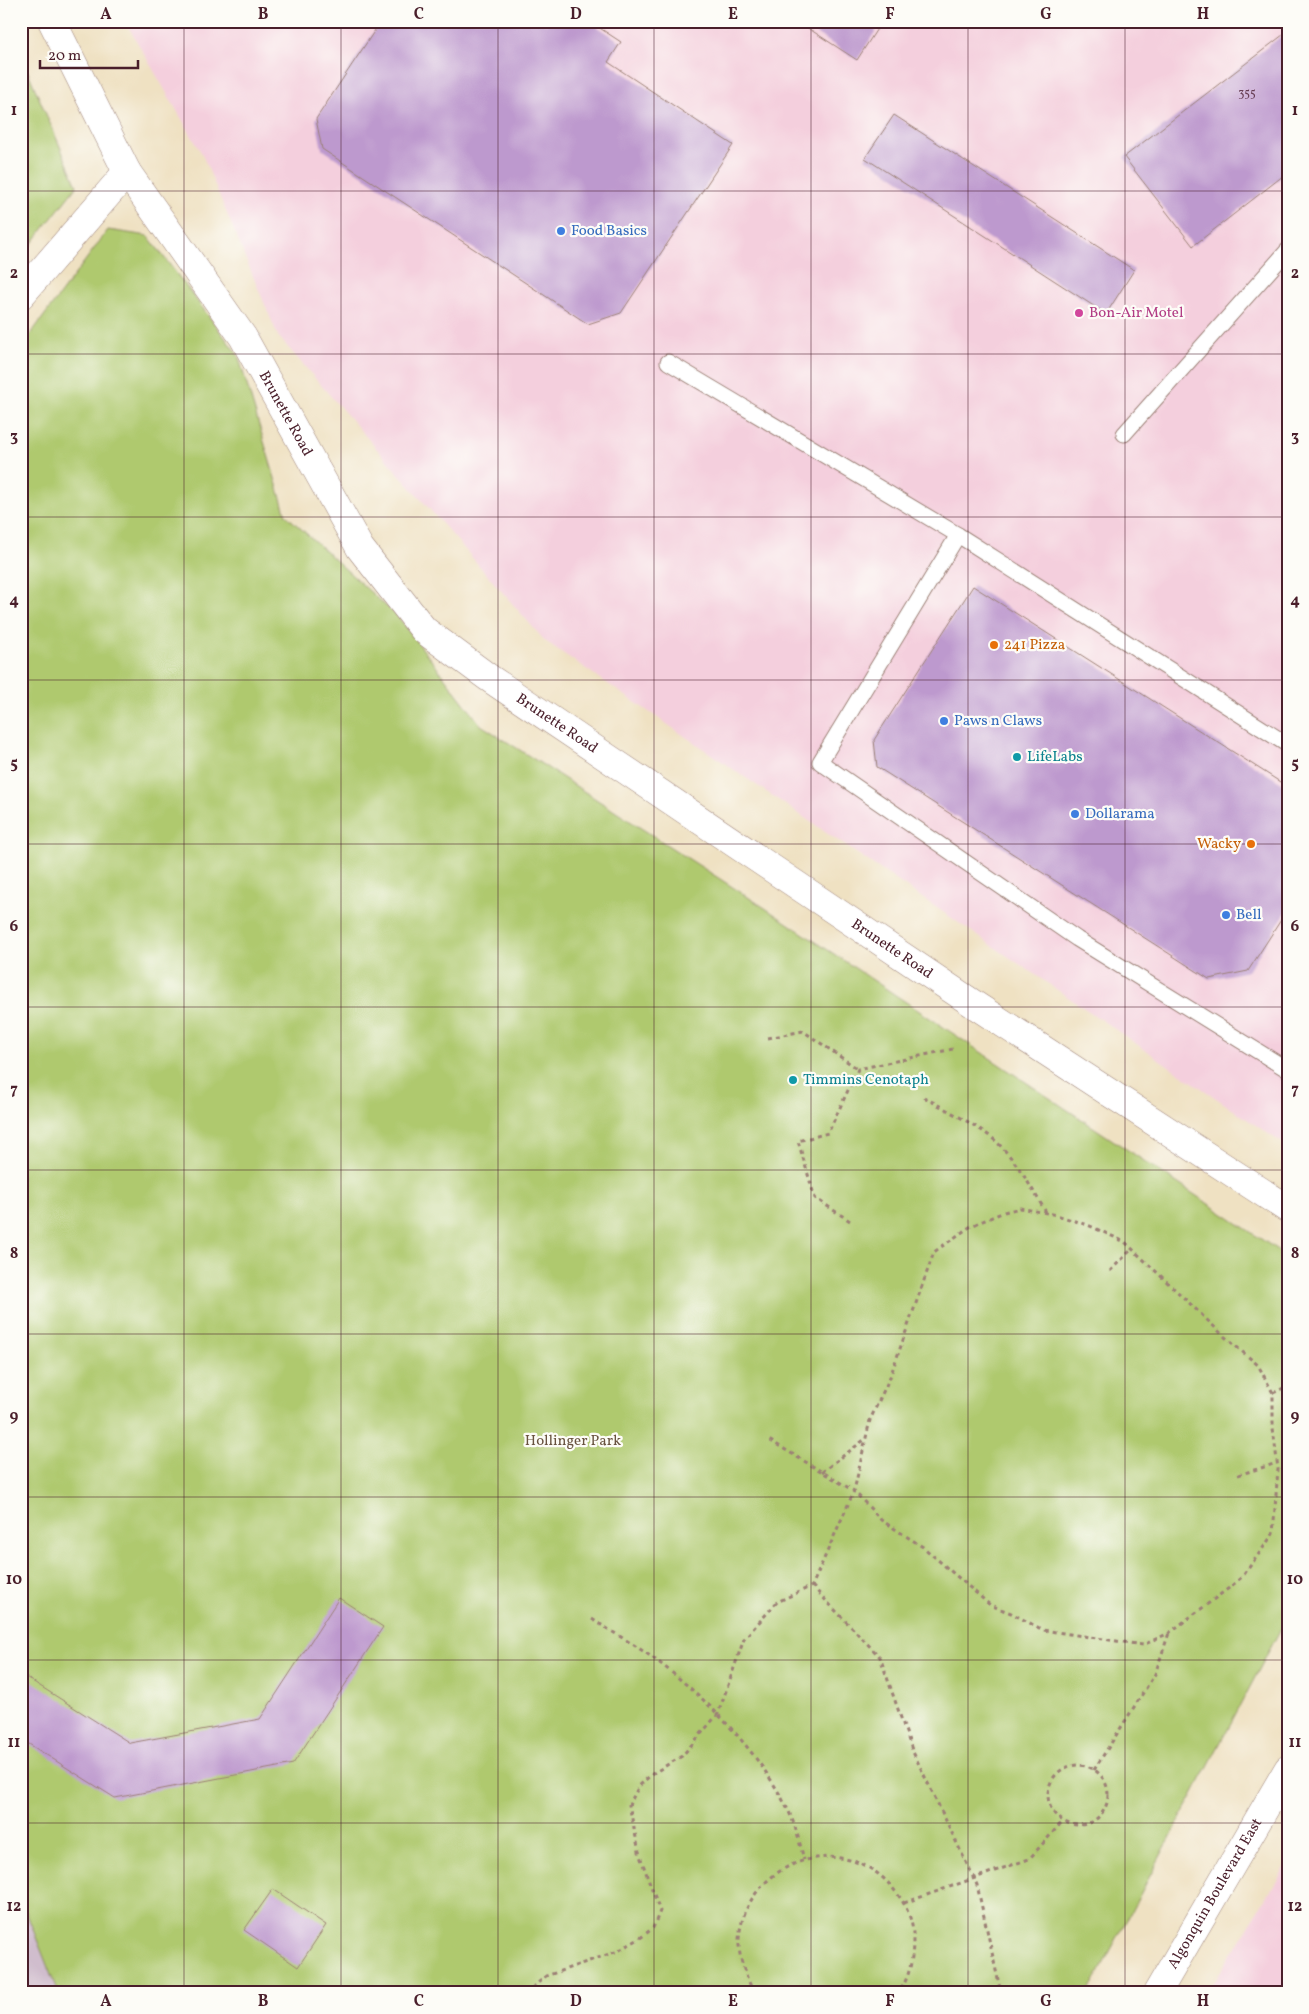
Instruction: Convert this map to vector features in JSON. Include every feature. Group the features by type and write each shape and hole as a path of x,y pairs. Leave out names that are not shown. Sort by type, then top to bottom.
{"street":[{"name":"Brunette Road","path":"52,21 127,172 243,337 360,548 424,630 489,678 970,1001 1288,1209"},
{"path":"21,295 127,172"},
{"name":"Algonquin Boulevard East","path":"1158,1993 1288,1769"}],"lane":[{"path":"1124,434 1288,250"},
{"path":"668,362 958,535 1288,745"},
{"path":"958,535 820,762 1077,939 1288,1070"}],"path":[{"path":"768,1038 803,1031 858,1069 953,1049"},
{"path":"850,1221 815,1198 798,1141 828,1133 858,1069"},
{"path":"924,1097 990,1136 1006,1152 1025,1177 1046,1213"},
{"path":"526,1993 546,1976 618,1951 654,1928 660,1911 640,1856 629,1805 639,1786 652,1774 682,1756 718,1714 744,1639 777,1602 812,1586 854,1491 870,1420 898,1356 919,1288 927,1275 934,1252 971,1226 1004,1212 1020,1208 1046,1213 1090,1226 1125,1242 1224,1336 1258,1365 1273,1393 1273,1428 1277,1463 1273,1534 1243,1576 1208,1606 1169,1633 1143,1645 1043,1630 1012,1613 990,1605 923,1547 881,1520 854,1491 769,1440"},
{"path":"1110,1271 1132,1249"},
{"path":"1273,1393 1288,1386"},
{"path":"822,1472 865,1440"},
{"path":"1238,1475 1277,1463"},
{"path":"812,1586 880,1657 912,1750 974,1879 1001,1993"},
{"path":"592,1619 654,1658 718,1714 754,1756 776,1787 790,1814 804,1860"},
{"path":"1094,1770 1155,1674 1169,1633"},
{"path":"1076,1765 1094,1770 1102,1777 1106,1786 1106,1806 1092,1821 1073,1824 1063,1821 1050,1807 1048,1798 1052,1779 1058,1772 1076,1765"},
{"path":"904,1903 1029,1859 1063,1821"},
{"path":"754,1993 742,1967 739,1939 745,1911 760,1887 782,1868 804,1860 836,1856 864,1864 887,1880 904,1903 914,1931 913,1960 898,1993"}],"shaded area":[{"path":"125,21 1288,21 1288,1147 545,641 278,336 202,154"},
{"path":"1288,1863 1288,1993 1207,1993"},
{"path":"21,1899 28,1913 58,1993 21,1993"}],"green space":[{"path":"21,56 77,186 21,257"},
{"name":"Hollinger Park","path":"108,230 148,236 238,355 286,515 399,618 481,725 765,908 1288,1257 1288,1615 1088,1993 58,1993 21,1899 21,347"}],"building":[{"name":"Food Basics","path":"381,21 540,21 546,25 549,21 589,21 621,42 608,62 733,145 621,313 588,324 322,149 316,119"},
{"path":"797,21 882,21 857,60"},
{"path":"1288,31 1288,172 1193,246 1124,157"},
{"path":"894,115 1134,270 1106,314 865,158"},
{"path":"973,586 1288,787 1288,909 1248,971 1209,979 877,767 874,740"},
{"path":"339,1598 383,1627 293,1764 115,1798 21,1739 21,1674 130,1743 260,1719"},
{"path":"273,1889 326,1925 298,1967 244,1930"}],"place":[{"name":"Food Basics","path":"561,231"},
{"name":"Bon-Air Motel","path":"1079,313"},
{"name":"241 Pizza","path":"994,645"},
{"name":"Paws n Claws","path":"944,721"},
{"name":"LifeLabs","path":"1017,757"},
{"name":"Dollarama","path":"1075,814"},
{"name":"Wacky","path":"1251,844"},
{"name":"Bell","path":"1226,915"},
{"name":"Timmins Cenotaph","path":"793,1080"}]}
